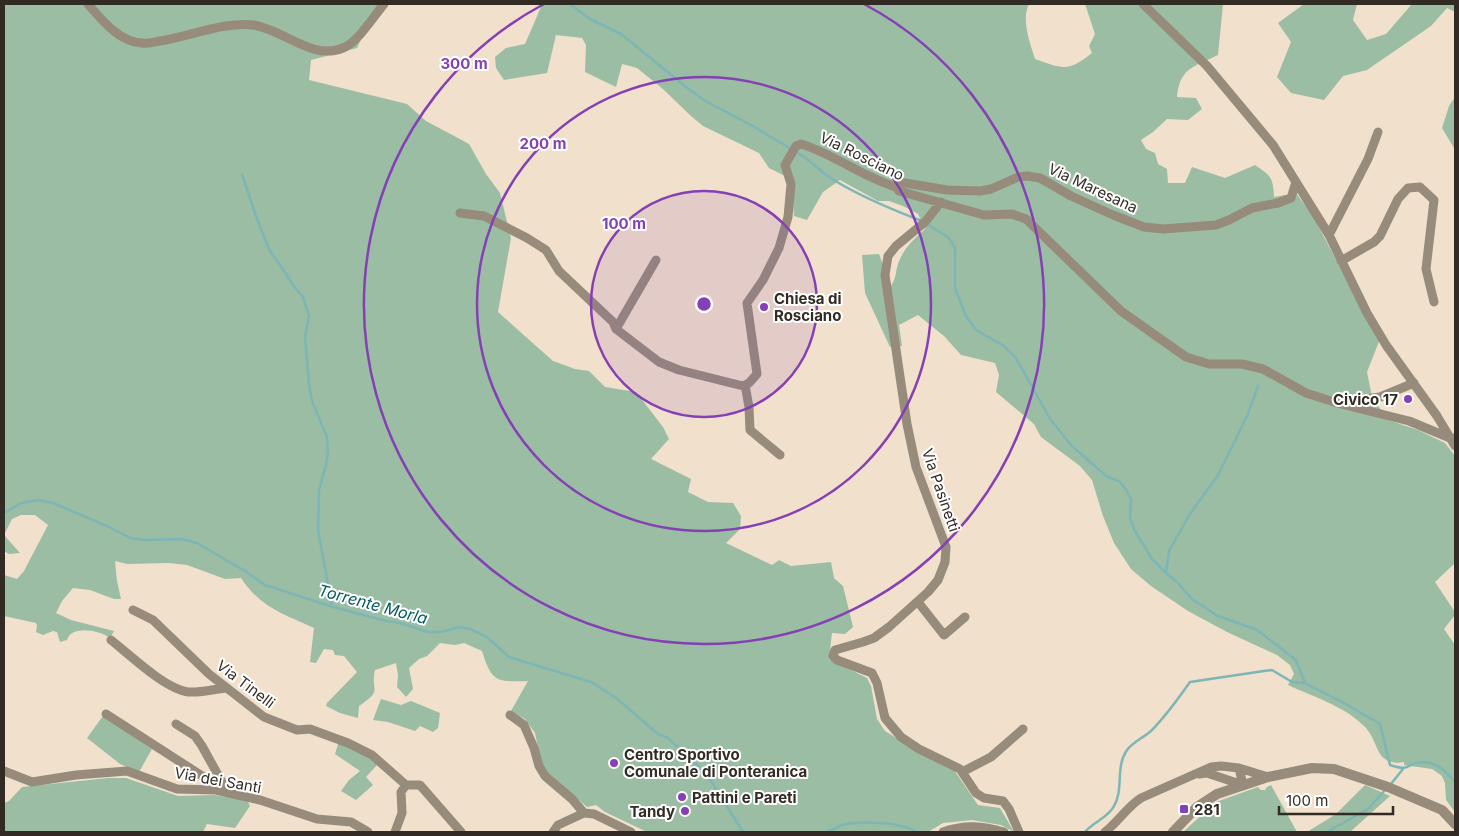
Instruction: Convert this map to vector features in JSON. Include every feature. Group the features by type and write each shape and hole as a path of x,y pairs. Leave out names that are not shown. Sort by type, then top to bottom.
{"street":[{"path":"88,4 118,34 142,44 240,24 262,27 307,47 320,50 342,48 350,44 384,4"},
{"path":"1143,4 1207,66 1273,145 1329,235 1367,313 1386,345 1453,438 1455,446"},
{"path":"1329,235 1368,159 1378,132"},
{"name":"Via Rosciano","path":"745,385 754,379 757,374 747,303 763,280 779,248 789,209 790,184 785,165 796,146 801,144 899,190 984,215 1012,214 1026,219 1121,311 1186,357 1208,364 1242,364 1264,369 1306,393 1337,403 1409,421 1453,438"},
{"name":"Via Maresana","path":"896,187 900,183 905,183 946,190 980,191 991,189 1018,176 1040,178 1071,196 1113,215 1144,227 1163,229 1216,224 1229,220 1252,208 1278,203 1290,198 1296,182"},
{"path":"1341,261 1374,242 1380,236 1398,199 1408,188 1420,187 1434,200 1426,270 1434,302"},
{"name":"Via Pasinetti","path":"941,202 925,222 896,246 888,256 885,275 907,424 916,468 946,547 945,562 938,580 918,602 889,627 874,638 835,650 833,656 837,660 872,673 877,683 884,718 901,737 919,749 960,769 976,793 984,798 1003,801 1009,809 1019,832"},
{"path":"460,213 484,216 546,250 559,271 613,322 616,329 659,362 693,374 745,385 749,407 750,430 780,455"},
{"path":"616,329 656,260"},
{"path":"1337,403 1380,397 1414,383"},
{"path":"918,602 944,635 965,617"},
{"name":"Via Tinelli","path":"133,610 153,620 209,674 264,717 297,730 310,729 348,743 372,755 406,785"},
{"path":"111,640 177,690 190,692 226,688"},
{"path":"106,714 213,784 216,790"},
{"path":"510,715 524,725 531,738 539,766 545,776 572,799 584,813"},
{"path":"176,724 195,736 228,793"},
{"path":"962,772 991,756 1023,729"},
{"path":"1105,832 1113,826 1133,803 1141,798 1211,767 1238,768 1268,777"},
{"path":"1238,768 1243,785"},
{"path":"1173,832 1197,807 1217,794 1268,777 1312,768 1334,770 1396,790 1442,810 1455,824"},
{"name":"Via dei Santi","path":"4,771 32,782 76,775 127,771 177,789 216,790 260,800 317,819 351,822 368,832"},
{"path":"1196,774 1207,773 1243,785"},
{"path":"1214,776 1218,783 1217,794"},
{"path":"395,832 402,813 402,792 406,785 420,785 461,832"},
{"path":"552,832 558,825 584,813 594,814 631,832"},
{"path":"944,832 975,826 1004,832"}],"green space":[{"path":"4,4 389,4 364,33 357,48 311,60 309,80 407,104 426,121 469,144 486,174 500,193 511,238 498,312 553,361 575,369 589,371 605,387 636,392 663,427 669,439 651,459 691,479 688,492 708,502 733,503 741,516 740,529 726,543 772,565 779,560 791,566 831,562 834,578 843,586 853,627 845,634 832,633 829,659 867,678 871,686 877,719 885,731 907,745 952,767 978,805 1000,808 1014,832 1001,825 972,820 943,823 928,832 647,832 605,812 596,805 587,807 542,768 535,733 525,719 511,711 528,681 509,681 497,678 489,669 482,651 464,643 455,645 440,643 427,656 419,659 409,668 413,689 406,697 397,687 396,663 375,670 374,693 359,706 358,718 340,713 326,706 357,672 344,656 335,655 333,650 324,649 316,663 310,662 314,628 282,614 264,603 248,588 241,578 225,579 187,565 169,563 127,564 115,561 121,599 114,599 90,590 73,588 62,601 56,613 71,620 114,631 110,638 86,630 74,632 67,640 60,642 57,632 53,631 43,635 36,632 36,623 4,616 4,575 17,579 24,571 48,525 35,515 21,515 12,519 4,535"},
{"path":"538,4 1029,4 1026,24 1035,59 1059,67 1065,67 1077,63 1092,53 1089,46 1095,34 1085,4 1223,4 1218,55 1195,66 1185,74 1181,79 1177,97 1196,98 1202,109 1188,120 1167,119 1141,140 1146,149 1155,153 1158,164 1167,169 1168,183 1185,183 1192,167 1225,178 1255,165 1265,172 1272,181 1274,197 1296,193 1313,216 1380,339 1367,372 1372,397 1388,420 1418,430 1445,443 1455,456 1455,563 1435,582 1455,612 1455,615 1444,629 1455,645 1455,812 1446,800 1445,783 1442,776 1432,769 1404,765 1404,762 1394,763 1387,761 1382,757 1369,732 1356,719 1328,702 1288,685 1294,674 1290,665 1277,655 1227,632 1188,611 1151,586 1131,569 1114,543 1092,480 1080,466 1041,437 1034,424 996,392 999,375 995,363 961,355 944,336 918,315 899,325 902,346 890,347 865,293 862,255 879,254 891,286 903,254 925,229 918,214 889,201 878,201 840,180 823,192 807,220 794,216 791,176 783,175 769,168 759,153 703,126 637,68 622,64 616,87 585,72 586,45 582,38 556,35 547,73 504,80 496,68 495,57 506,48 525,44 541,7"},
{"path":"1304,4 1357,4 1353,20 1367,40 1386,34 1412,4 1455,4 1455,12 1447,8 1431,26 1367,70 1343,76 1324,100 1291,93 1277,77 1291,42 1278,23"},
{"path":"1455,97 1454,148 1442,128 1449,106"},
{"path":"4,535 20,553 9,554 4,551"},
{"path":"381,699 401,705 411,701 440,713 438,728 433,732 420,726 415,731 388,722 373,720"},
{"path":"103,716 152,749 139,772 120,764 87,738"},
{"path":"339,741 369,756 377,765 366,777 373,785 356,800 341,791 349,780 360,771 335,754"},
{"path":"108,778 126,778 178,796 215,795 247,800 250,806 235,828 207,824 203,832 4,832 4,803 9,801 22,787"},
{"path":"1271,785 1297,832 1183,832 1216,802 1258,787 1261,790 1265,790"},
{"path":"1365,785 1390,796 1350,832 1307,832 1336,814"}],"waterway":[{"path":"570,4 590,19 621,34 707,102 791,149"},
{"path":"796,152 847,188 922,221"},
{"path":"242,174 269,249 303,297 309,316 305,337 309,384 312,401 327,437 328,452 319,490 318,530 332,606"},
{"path":"927,224 949,238 955,248 955,288 966,316 976,330 1004,346 1016,358 1050,419 1071,445 1106,476 1119,481 1127,491 1131,499 1130,518 1135,531 1152,559 1166,573"},
{"path":"1258,386 1247,416 1218,475 1190,514 1169,551 1166,573 1192,599 1216,615 1257,630 1296,660 1305,683"},
{"name":"Torrente Morla","path":"4,513 21,503 38,500 53,503 130,538 145,540 182,539 197,543 265,585 333,607 400,623 428,632 441,632 459,627 470,629 487,637 509,657 591,682 616,698 658,734 668,738 695,763 713,784 743,832"},
{"name":"Torrente Morla","path":"1085,832 1108,814 1114,806 1119,792 1121,764 1127,750 1151,731 1190,682 1264,671 1272,670 1292,682 1305,683 1380,724 1390,765 1405,768 1421,762 1431,763 1444,771 1455,782"},
{"path":"1391,784 1403,769"},
{"path":"1327,832 1368,809 1385,790"},
{"name":"Torrente Morla","path":"827,832 845,824 861,823 892,824 916,832"}],"place":[{"name":"Chiesa di Rosciano","path":"764,307"},
{"name":"Civico 17","path":"1408,399"},
{"name":"Centro Sportivo Comunale di Ponteranica","path":"614,763"},
{"name":"Pattini e Pareti","path":"682,797"},
{"name":"281","path":"1184,809"},
{"name":"Tandy","path":"685,811"}]}
